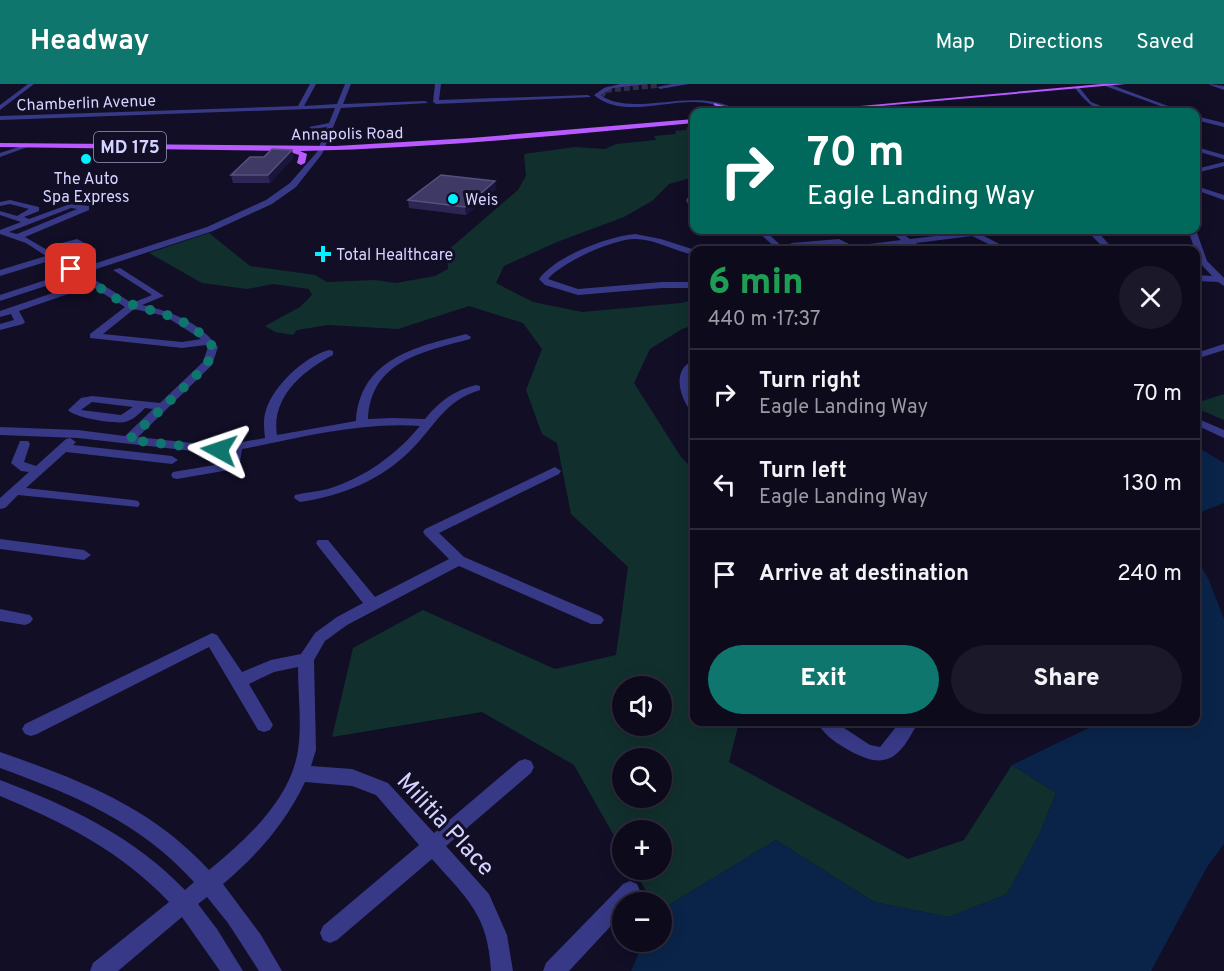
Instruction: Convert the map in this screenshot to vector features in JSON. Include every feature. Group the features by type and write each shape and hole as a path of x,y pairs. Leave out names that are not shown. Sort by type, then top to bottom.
{"main road":[{"path":"844,108 1123,84"},
{"path":"716,104 722,108"},
{"name":"Annapolis Road","path":"0,146 359,147 447,143 690,122"},
{"path":"279,148 311,144 327,136 338,144 359,147"},
{"path":"279,148 303,154 301,163"}],"street":[{"path":"0,108 31,84"},
{"path":"300,107 314,84"},
{"path":"0,292 210,229 252,210 293,185 320,153 348,84"},
{"path":"438,84 436,102 588,97"},
{"path":"658,86 671,84"},
{"path":"658,86 684,84"},
{"path":"1212,84 1224,88"},
{"path":"1107,85 1170,108"},
{"path":"642,86 611,86 600,90 597,95 604,100 622,103 688,100 716,104 726,108"},
{"path":"642,86 613,90 604,96 623,101 706,99 727,104 732,108"},
{"path":"1078,88 1089,103 1102,108"},
{"name":"Chamberlin Avenue","path":"0,118 425,103"},
{"path":"1200,119 1224,125"},
{"path":"312,127 331,126"},
{"path":"0,155 30,146"},
{"path":"0,297 183,233 243,208 275,189 311,152 321,148"},
{"path":"1200,150 1224,157"},
{"path":"1200,170 1224,164"},
{"path":"1200,190 1224,198"},
{"path":"0,204 10,202 36,209 16,218"},
{"path":"1,232 70,206 86,208 18,237"},
{"path":"0,213 30,221"},
{"path":"1,232 18,237 132,306 168,314 209,341 213,352 208,363 129,440"},
{"path":"764,234 778,246"},
{"path":"887,234 908,246 961,234"},
{"path":"896,234 908,246"},
{"path":"974,234 999,246"},
{"path":"1095,234 1106,246"},
{"path":"690,252 639,237 627,236 581,254 547,273 543,279 548,283 578,292 690,285"},
{"path":"792,245 839,241 847,246"},
{"path":"876,246 899,243"},
{"path":"0,273 73,250"},
{"path":"1200,253 1203,262 1222,281"},
{"path":"0,281 39,268 32,263"},
{"path":"117,270 159,296 132,306 94,336 182,345 209,341"},
{"path":"1200,278 1222,281"},
{"path":"0,314 91,283"},
{"path":"0,327 20,322 13,309"},
{"path":"362,423 363,398 367,389 381,372 410,354 466,337"},
{"path":"1200,355 1224,347"},
{"path":"272,441 269,420 278,398 305,366 329,353"},
{"path":"690,368 683,385 690,401"},
{"path":"300,498 329,494 375,472 407,447 446,400 476,388"},
{"path":"142,405 129,417 122,419 77,413 74,410 85,400 92,399 163,407"},
{"path":"0,431 78,434 203,449 236,448 362,423 393,421 427,423"},
{"path":"1200,423 1224,434"},
{"path":"1200,432 1224,443"},
{"path":"0,505 78,434"},
{"path":"24,444 17,463 25,468 39,470"},
{"path":"63,448 172,460"},
{"path":"177,475 231,466 234,462 236,448"},
{"path":"555,471 430,532 459,560 596,620"},
{"path":"15,491 133,504"},
{"path":"323,543 373,605"},
{"path":"0,544 84,555"},
{"path":"100,971 249,848 271,824 287,800 300,774 307,750 306,659 312,647 330,628 459,560"},
{"path":"0,615 25,619"},
{"path":"31,729 212,639 264,725"},
{"path":"239,681 271,666 306,659"},
{"path":"828,726 869,755 877,756 886,753 906,726"},
{"path":"0,760 89,793 123,811 173,846 210,882 239,920 271,971"},
{"path":"330,933 525,767"},
{"name":"Militia Place","path":"300,774 348,776 367,780 382,789 482,901 493,922 502,971"},
{"path":"0,788 60,811 103,834 152,870 185,903 216,944 232,971"},
{"path":"554,971 630,891"}],"green space":[{"path":"690,126 690,178 669,184 652,201 624,217 557,242 504,266 496,283 533,302 582,312 690,301 690,326 650,349 634,383 681,457 690,466 690,726 738,726 729,762 908,859 964,840 1012,765 1056,793 1040,833 1007,894 949,917 874,902 776,840 672,903 672,892 647,892 640,880 672,880 672,820 612,820 612,832 574,765 482,712 332,737 353,648 423,610 555,669 616,655 628,567 571,514 557,443 542,434 526,390 542,349 523,323 469,306 398,329 328,325 297,330 293,335 275,332 265,326 300,307 312,295 309,289 273,284 247,289 202,283 149,253 209,233 250,266 315,275 327,282 375,280 396,283 435,276 448,269 447,251 518,190 526,176 524,154 575,147 605,149 616,144 656,140 654,136 676,134 675,131 686,130"},
{"path":"1224,394 1224,420 1200,410 1200,402"}],"water":[{"path":"1200,448 1224,463 1224,503 1200,512"},
{"path":"1200,565 1208,578 1224,619 1224,844 1207,867 1151,971 631,971 640,952 672,952 672,903 776,840 874,902 949,917 1007,894 1040,833 1056,793 1012,765 1093,726 1200,726"}],"building":[{"path":"272,149 292,150 268,175 231,175 250,157 264,157"},
{"name":"Weis","path":"441,175 495,181 465,207 408,200"}],"tunnel":[{"path":"604,96 602,95 605,90 658,85"}],"place":[{"name":"The Auto Spa Express","path":"86,159"},
{"name":"Weis","path":"453,199"},
{"name":"Total Healthcare","path":"323,254"}],"route":[{"path":"71,269 120,301 177,318 203,335 213,347 211,357 204,368 129,440 219,450"}]}
